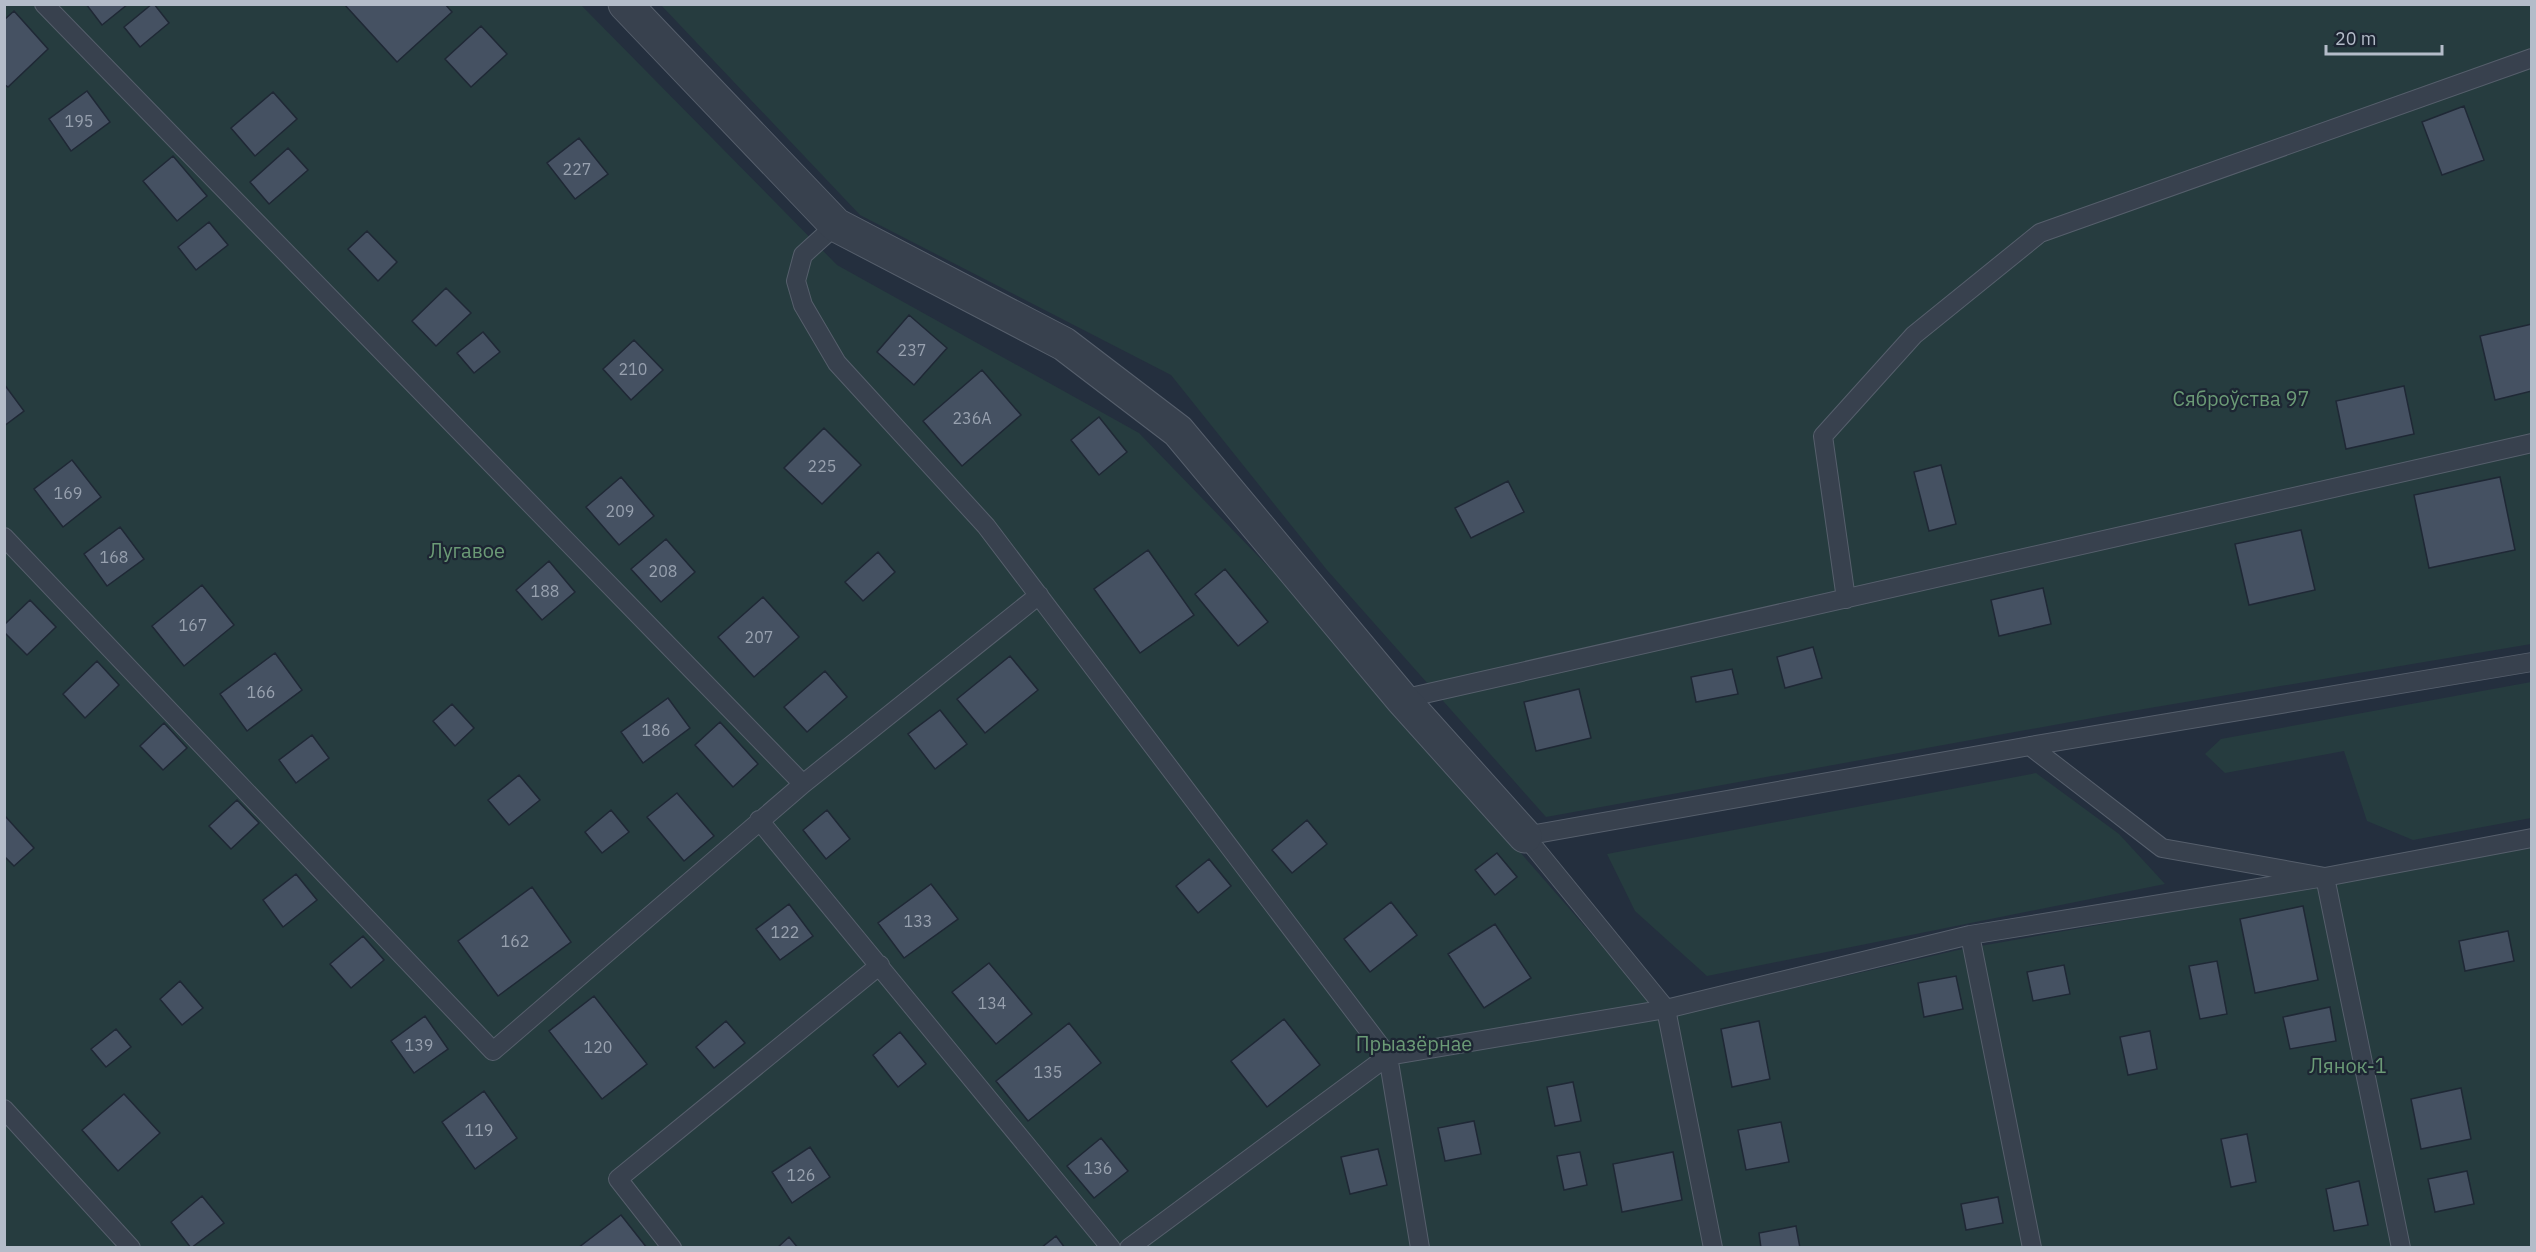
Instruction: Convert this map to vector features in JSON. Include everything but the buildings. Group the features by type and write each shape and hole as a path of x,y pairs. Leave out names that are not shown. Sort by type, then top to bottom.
{"street":[{"path":"626,4 836,225 1064,344 1178,431 1402,699 1525,836"}],"lane":[{"path":"44,4 803,784"},
{"path":"1846,600 1823,436 1914,334 2040,233 2532,58"},
{"path":"836,225 803,255 796,280 803,305 837,363 986,526 1388,1056 1420,1248"},
{"path":"1402,699 2532,443"},
{"path":"4,537 493,1051 759,820 1039,595"},
{"path":"1713,1248 1666,1009 1525,836 2030,746 2532,662"},
{"path":"2030,746 2162,848 2325,877"},
{"path":"759,820 1111,1248"},
{"path":"1130,1248 1388,1056 1666,1009 1970,935 2325,877 2532,838"},
{"path":"2325,877 2401,1248"},
{"path":"1970,935 2032,1248"},
{"path":"672,1248 618,1179 880,965"},
{"path":"4,1109 131,1248"}],"green space":[{"name":"Лугавое","path":"5,5 581,5 837,265 1139,433 1291,590 1665,1018 1958,950 2531,848 2531,1247 5,1248"},
{"name":"Сяброўства 97","path":"661,5 2531,5 2531,644 2120,713 1546,817 1327,570 1171,375 860,215"},
{"path":"2531,682 2531,818 2413,840 2367,821 2344,751 2225,773 2205,754 2221,739"},
{"path":"2036,773 2119,834 2165,884 1707,976 1635,911 1607,854"}],"park label":[{"name":"Прыазёрнае","path":"1414,1043"},
{"name":"Лянок-1","path":"2348,1065"}]}
